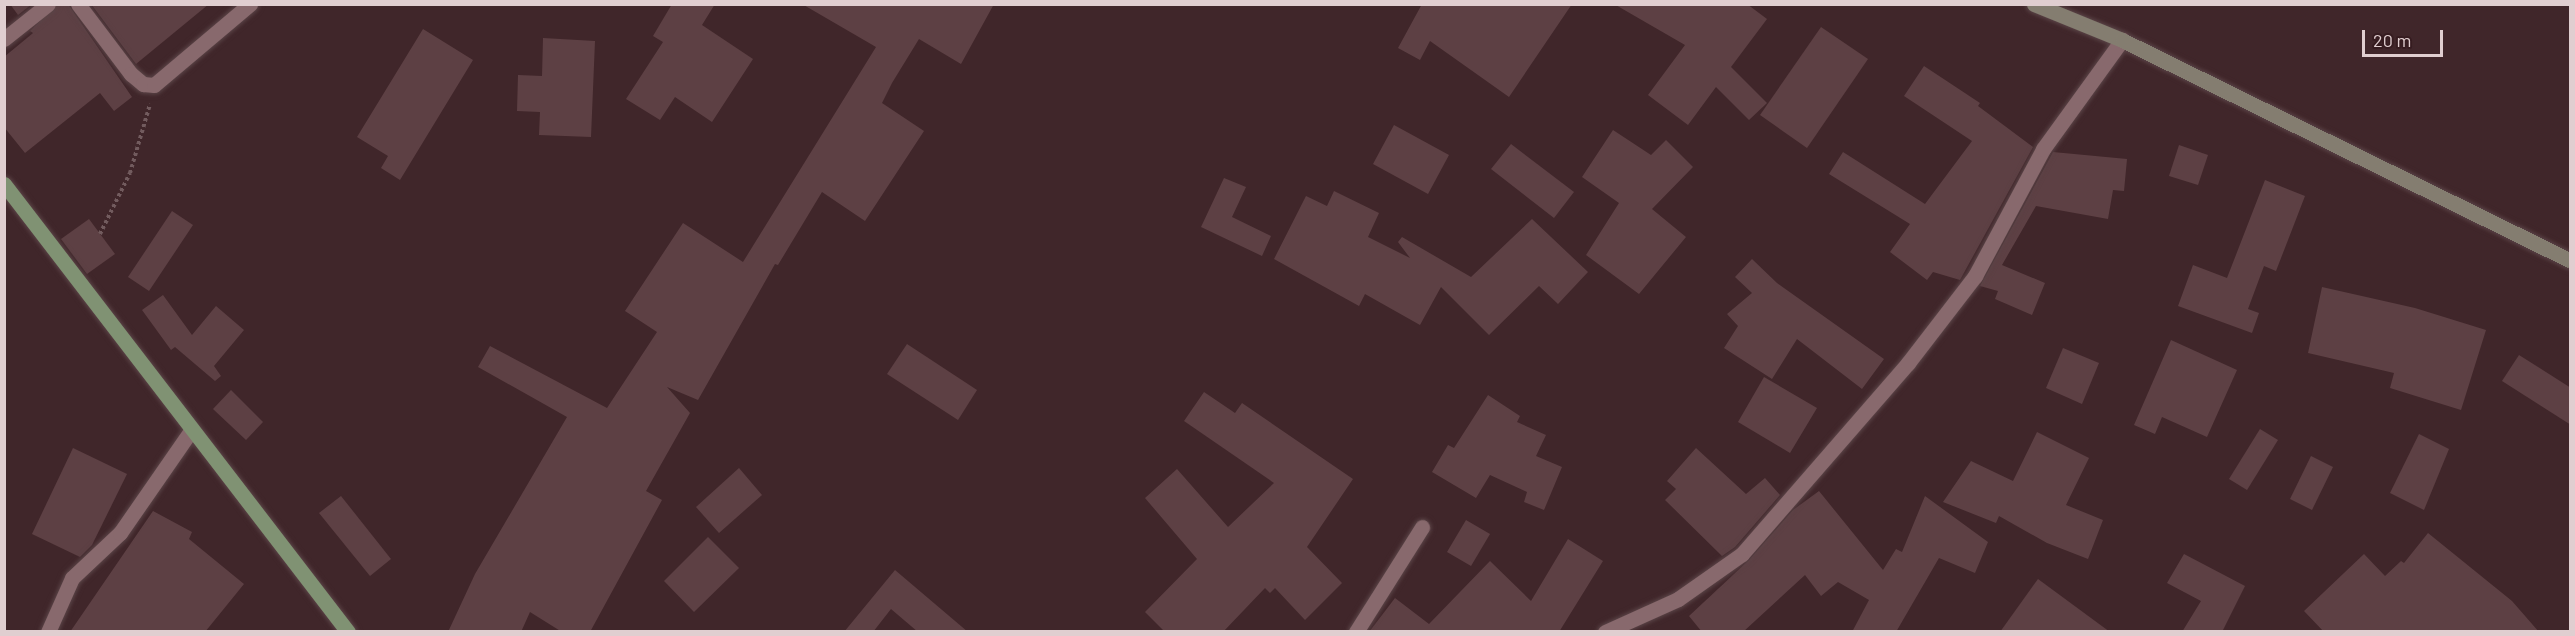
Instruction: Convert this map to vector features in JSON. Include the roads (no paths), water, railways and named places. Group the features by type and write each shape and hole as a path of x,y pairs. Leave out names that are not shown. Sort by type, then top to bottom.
{"main road":[{"path":"4,184 348,632"}],"street":[{"path":"4,39 48,4"},
{"path":"78,4 131,74 143,84 154,85 250,4"},
{"path":"2034,4 2122,40 2571,260"},
{"path":"1605,632 1678,599 1742,554 1908,363 1975,276 2043,148 2122,40"},
{"path":"48,632 72,578 120,533 192,429"},
{"path":"1356,632 1422,527"}]}
